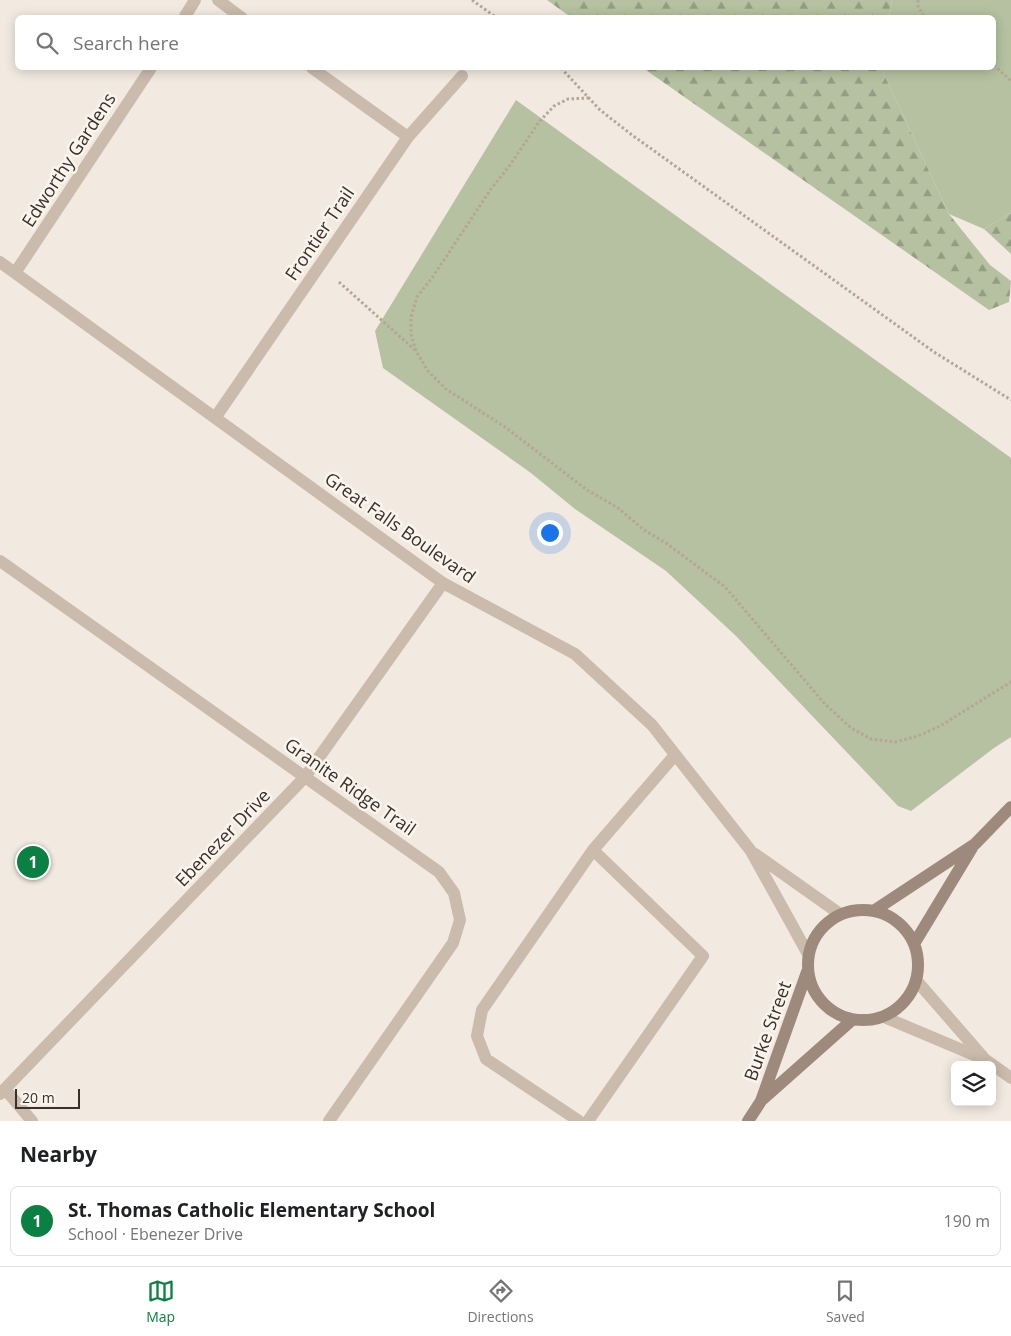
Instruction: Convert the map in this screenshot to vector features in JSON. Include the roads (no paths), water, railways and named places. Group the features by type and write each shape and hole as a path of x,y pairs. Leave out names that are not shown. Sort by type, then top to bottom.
{"street":[{"path":"186,15 195,0"},
{"path":"218,0 238,15"},
{"name":"Edworthy Gardens","path":"15,273 150,70"},
{"path":"315,70 408,136"},
{"name":"Frontier Trail","path":"215,418 408,136 462,76"},
{"name":"Great Falls Boulevard","path":"0,262 443,583 575,654 652,725 750,851 808,954"},
{"name":"Granite Ridge Trail","path":"0,561 439,872 454,893 460,920 453,943 329,1121"},
{"name":"Ebenezer Drive","path":"2,1091 305,777 443,583"},
{"path":"579,1121 486,1059 477,1036 482,1010 593,850 675,755"},
{"path":"874,910 974,844 1011,807"},
{"path":"914,944 974,844"},
{"path":"588,1121 703,956 593,850"},
{"name":"Great Falls Boulevard","path":"750,851 840,914"},
{"path":"857,909 874,910 891,917 905,929 914,944 918,962 916,980 904,1002 884,1017 852,1020 836,1014 822,1003 812,989 807,972 808,954 814,937 825,924 840,914 857,909"},
{"name":"Burke Street","path":"748,1121 761,1101 807,972"},
{"path":"916,980 986,1060"},
{"path":"884,1017 986,1060 1011,1078"},
{"name":"Burke Street","path":"761,1101 852,1020"},
{"path":"2,1091 32,1121"}],"place":[{"name":"St. Thomas Catholic Elementary School","path":"33,862"}]}
